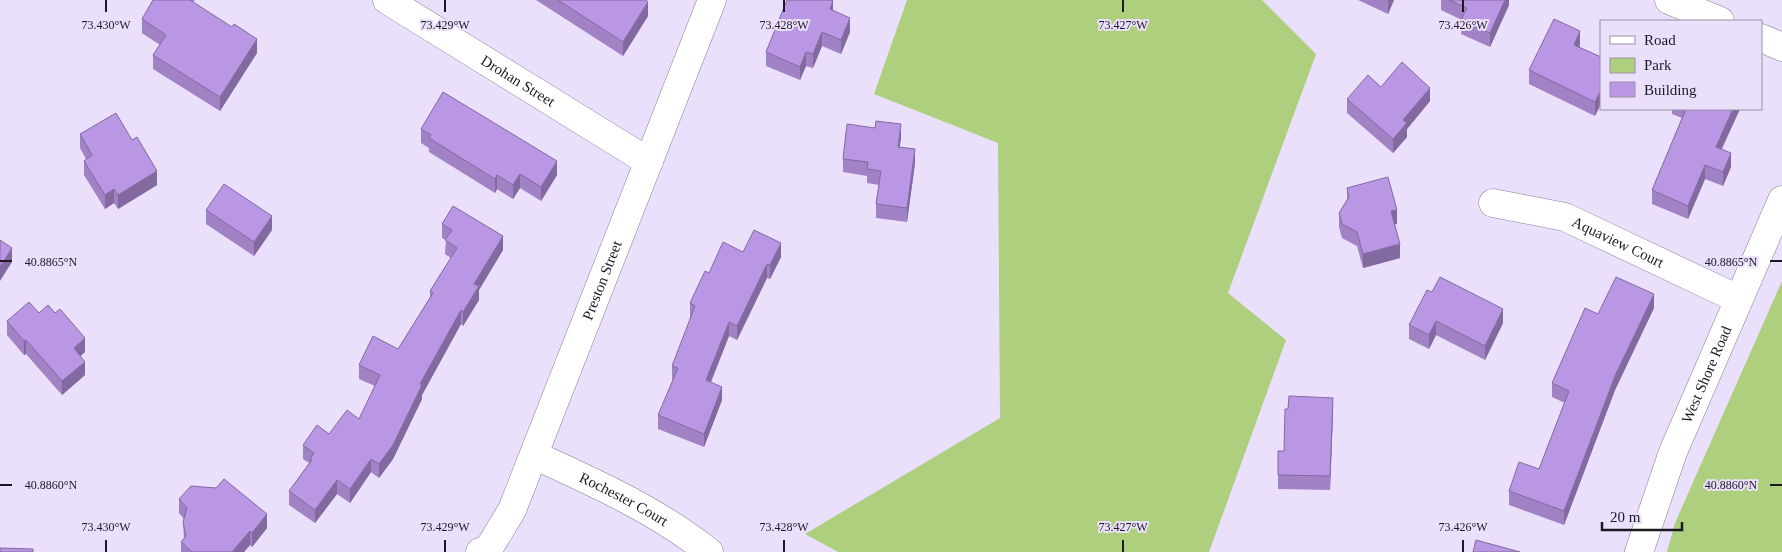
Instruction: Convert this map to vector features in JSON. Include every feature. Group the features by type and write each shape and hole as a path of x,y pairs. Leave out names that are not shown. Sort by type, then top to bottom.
{"street":[{"name":"Drohan Street","path":"387,0 649,162"},
{"name":"Preston Street","path":"480,552 489,548 512,510 712,0"},
{"path":"1670,0 1718,20"},
{"path":"1762,38 1782,47"},
{"name":"West Shore Road","path":"1639,552 1673,452 1782,200"},
{"name":"Aquaview Court","path":"1493,203 1566,217 1738,299"},
{"name":"Rochester Court","path":"534,455 626,498 685,533 709,552"}],"green space":[{"path":"907,0 1262,0 1316,54 1228,293 1286,340 1209,552 838,552 805,534 1000,418 998,143 874,94"},
{"path":"1782,281 1782,552 1667,552 1675,523"}],"building":[{"path":"153,0 190,0 232,27 234,24 257,39 220,97 153,55 166,35 142,19"},
{"path":"558,0 646,0 648,2 623,42"},
{"path":"787,0 830,0 833,1 830,9 850,18 841,40 822,32 813,54 806,52 800,67 766,52"},
{"path":"1449,0 1505,0 1490,33 1461,20 1467,8"},
{"path":"1554,19 1580,31 1574,45 1600,57 1600,92 1595,102 1529,70"},
{"path":"1402,62 1430,88 1403,120 1407,123 1393,139 1347,99 1368,75 1381,87"},
{"path":"443,92 557,161 541,187 520,174 513,185 497,175 495,179 429,138 431,135 421,129"},
{"path":"1686,110 1733,110 1716,147 1731,153 1723,172 1705,165 1688,206 1652,190"},
{"path":"116,113 132,140 137,137 157,171 118,195 114,189 105,195 84,161 92,155 80,134"},
{"path":"876,121 901,124 898,147 915,149 907,208 876,204 881,171 867,169 868,162 843,159 847,124 875,128"},
{"path":"1388,177 1397,210 1391,211 1400,244 1363,254 1357,232 1342,224 1339,213 1349,197 1347,188"},
{"path":"224,184 272,216 254,242 206,210"},
{"path":"453,206 503,236 474,284 479,286 463,312 461,310 420,384 422,385 393,445 379,464 371,459 350,489 337,480 315,510 289,491 312,460 310,459 314,453 303,445 317,425 329,434 347,410 359,419 380,375 359,365 373,336 398,349 433,293 430,291 457,248 445,240 452,230 442,224"},
{"path":"754,230 781,243 770,265 767,264 737,326 729,322 706,380 722,387 704,434 658,415 678,368 672,366 695,306 690,303 705,271 709,273 723,242 743,252"},
{"path":"0,240 12,248 0,267"},
{"path":"1440,277 1503,309 1485,346 1436,321 1429,335 1409,325 1427,290 1432,292"},
{"path":"1616,277 1654,294 1615,376 1564,511 1509,491 1519,462 1539,469 1569,391 1552,383 1585,308 1598,314"},
{"path":"29,302 39,313 48,305 55,313 60,309 85,338 74,348 85,362 62,381 7,321"},
{"path":"1289,396 1333,398 1330,476 1278,475 1278,451 1284,451 1285,409 1288,409"},
{"path":"224,479 267,514 252,533 250,531 232,552 192,552 181,542 186,536 183,522 187,508 179,499 191,486 216,488"},
{"path":"1476,540 1520,552 1473,552"},
{"path":"0,548 33,549 33,552 0,552"}]}
